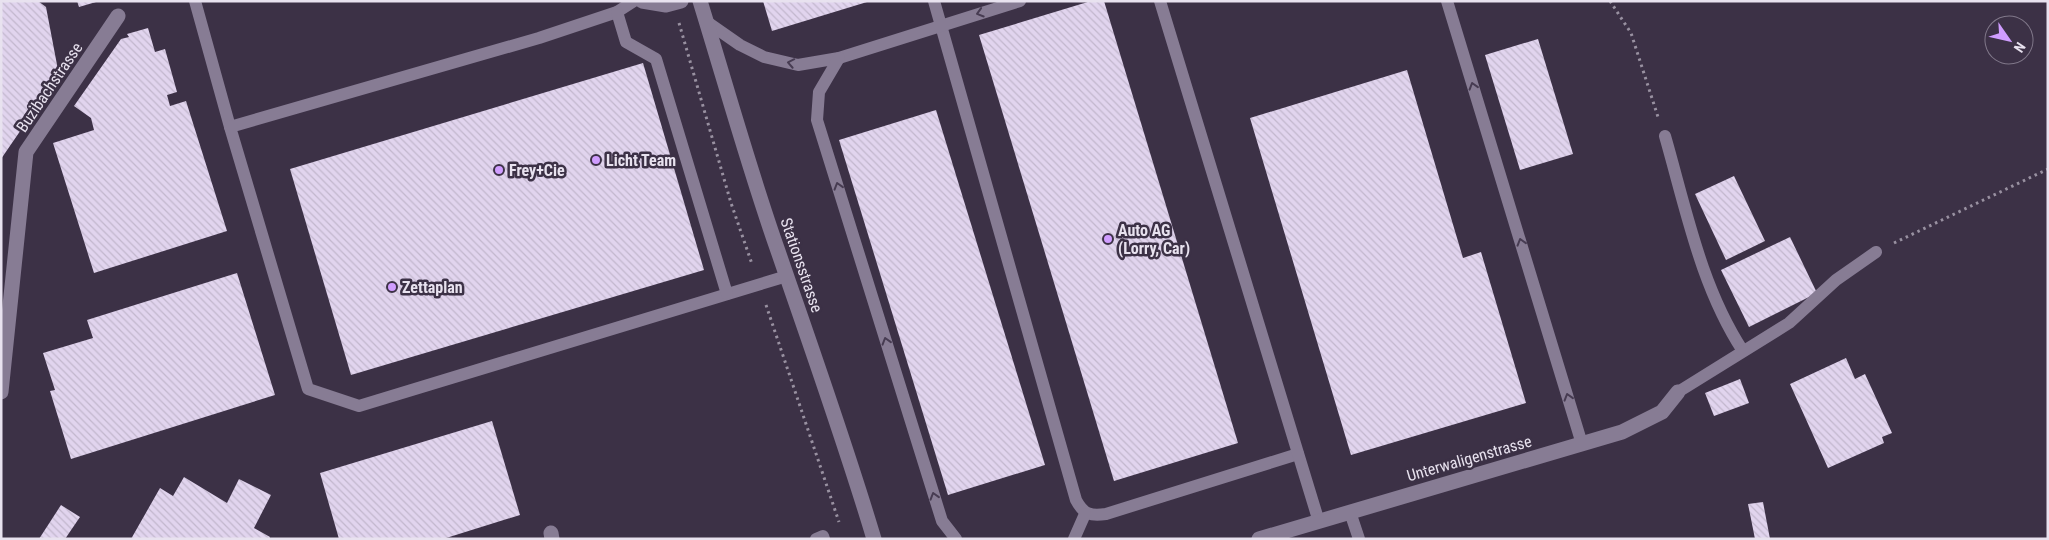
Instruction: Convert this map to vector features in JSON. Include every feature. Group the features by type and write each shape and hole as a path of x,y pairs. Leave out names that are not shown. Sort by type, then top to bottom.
{"street":[{"path":"642,1 666,6 681,1"},
{"name":"Stationsstrasse","path":"700,1 741,136 787,276 824,380 874,539"},
{"name":"Buzibachstrasse","path":"1,392 26,152 118,16"},
{"name":"Unterwaligenstrasse","path":"1259,539 1320,522 1402,495 1622,432 1662,412 1678,392"}],"lane":[{"path":"195,1 230,128 308,389 359,406 787,276"},
{"path":"230,128 539,38 616,12 634,1"},
{"path":"934,1 1076,500 1085,514 1093,516 1106,514 1298,454"},
{"path":"707,22 740,45 764,57 798,65 839,58 1020,1"},
{"path":"1160,1 1320,522"},
{"path":"1447,1 1582,444"},
{"path":"616,12 626,42 656,59 727,294"},
{"path":"839,58 819,92 817,120 942,521 956,539"},
{"path":"1665,136 1710,291 1728,328 1743,351"},
{"path":"1678,392 1790,323 1836,280 1876,252"},
{"path":"1350,512 1358,539"},
{"path":"1074,539 1085,514"}],"path":[{"path":"1610,1 1631,33 1665,136"},
{"path":"1876,252 2048,169"}],"building":[{"path":"1,1 38,1 46,7 58,70 36,103 38,105 1,159"},
{"path":"77,1 96,1 96,2 79,7"},
{"path":"763,1 867,1 867,2 772,31"},
{"name":"Auto AG (Lorry, Car)","path":"1091,1 1104,1 1238,443 1114,481 979,35"},
{"path":"148,28 155,52 165,49 177,92 167,95 170,106 186,101 227,231 94,273 53,143 94,130 91,118 74,106 121,39 129,37 127,34"},
{"path":"1538,39 1573,154 1520,170 1485,55"},
{"path":"643,63 704,270 351,375 290,169"},
{"path":"1407,70 1463,258 1481,252 1526,403 1351,455 1250,118"},
{"path":"936,110 1045,465 948,495 839,140"},
{"path":"1734,176 1765,241 1726,260 1695,194"},
{"path":"1790,237 1817,293 1749,327 1721,270"},
{"path":"237,273 275,395 71,459 50,391 55,390 43,353 93,338 87,320"},
{"path":"1846,358 1855,379 1865,374 1892,433 1882,437 1884,443 1828,468 1790,384"},
{"path":"1740,379 1749,403 1714,416 1705,393"},
{"path":"492,421 520,515 443,539 339,539 320,473"},
{"path":"184,477 227,503 239,479 271,495 254,528 270,537 269,539 131,539 160,488 173,496"},
{"path":"1763,502 1770,539 1755,539 1748,504"},
{"path":"61,505 80,517 65,539 39,539"}],"place":[{"name":"Licht Team","path":"596,160"},
{"name":"Frey+Cie","path":"499,170"},
{"name":"Auto AG (Lorry, Car)","path":"1108,239"},
{"name":"Zettaplan","path":"392,287"}]}
